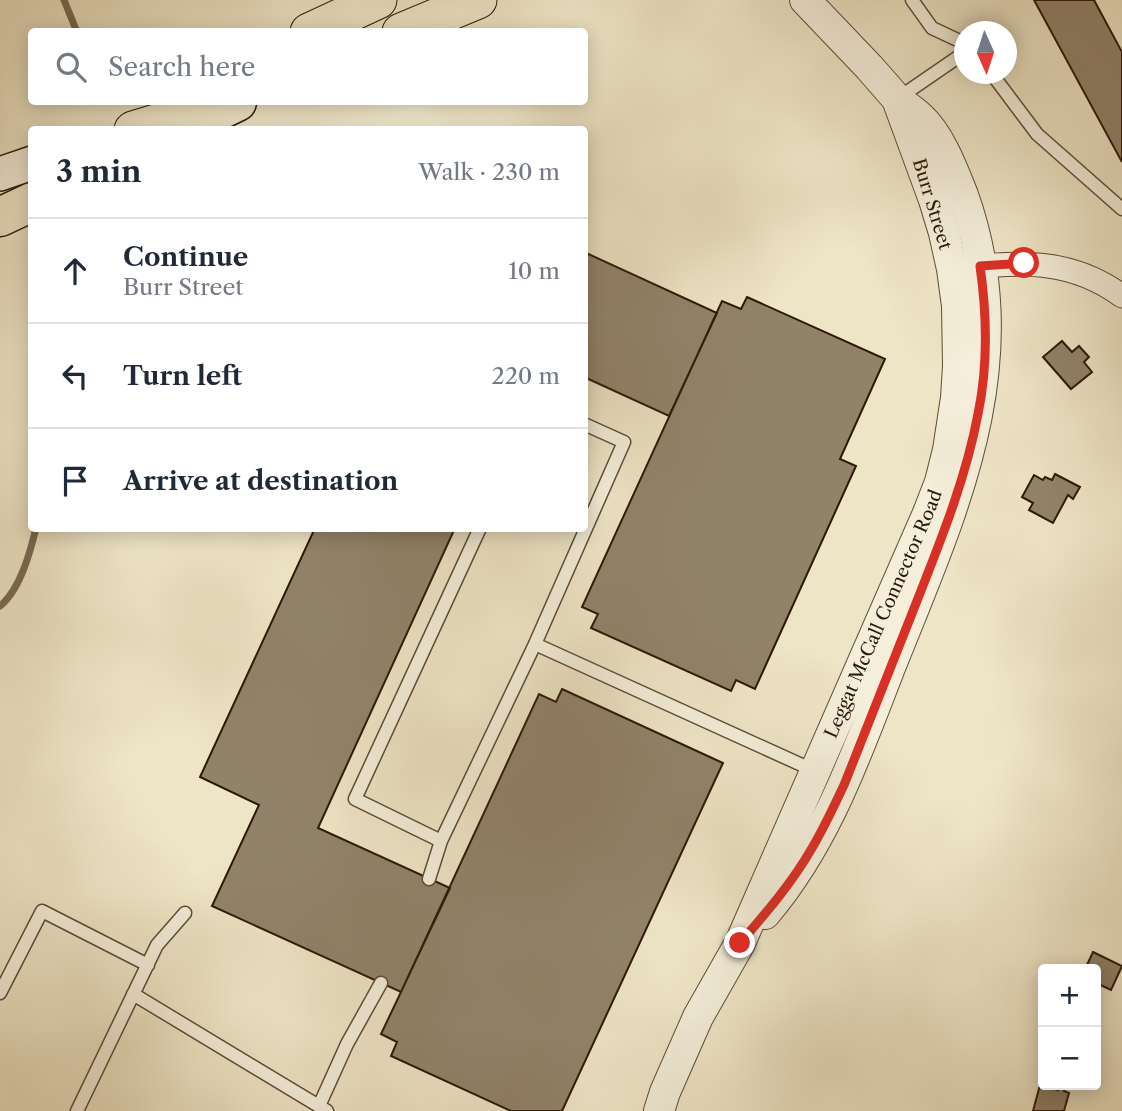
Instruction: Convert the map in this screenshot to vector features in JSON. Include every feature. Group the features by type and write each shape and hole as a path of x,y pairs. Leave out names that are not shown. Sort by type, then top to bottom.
{"highway":[{"path":"188,126 231,105"},
{"path":"0,217 28,204"}],"main road":[{"path":"318,28 378,0"},
{"path":"411,28 478,0"},
{"path":"115,126 154,105"},
{"path":"146,126 215,105"},
{"path":"0,174 28,164"}],"street":[{"name":"Burr Street","path":"805,0 897,99 937,211 966,267"},
{"path":"966,267 1024,263 1050,265 1098,281 1121,295"},
{"name":"Leggat McCall Connector Road","path":"659,1111 698,1017 830,778 940,482 953,424 958,366 957,306 966,267"}],"lane":[{"path":"912,0 932,28 954,38"},
{"path":"897,99 954,60"},
{"path":"1000,84 1037,134 1122,209"},
{"path":"588,426 624,442 588,524"},
{"path":"441,841 355,799 478,532"},
{"path":"429,878 441,841 535,644 584,532"},
{"path":"535,644 830,778"},
{"path":"0,993 42,911 148,965"},
{"path":"77,1111 158,945 185,913"},
{"path":"133,994 323,1109 347,1044 381,983"}],"building":[{"path":"1034,0 1094,0 1122,52 1122,162"},
{"path":"588,254 717,313 669,416 588,379"},
{"path":"747,297 885,359 840,459 856,466 755,689 736,680 731,691 591,628 598,614 582,607 722,301 741,309"},
{"path":"1062,341 1072,352 1079,346 1089,357 1084,362 1092,372 1071,389 1043,357"},
{"path":"1055,474 1080,487 1073,499 1068,495 1053,523 1029,510 1033,503 1022,497 1034,475 1043,480 1045,477 1052,480"},
{"path":"313,532 453,532 318,828 450,888 401,992 212,906 259,805 200,777"},
{"path":"562,689 723,763 562,1111 511,1111 391,1056 397,1042 381,1034 539,694 556,702"},
{"path":"1093,952 1122,966 1111,990 1101,985 1101,964 1087,964"},
{"path":"1039,1090 1064,1090 1069,1093 1064,1111 1033,1111"}],"waterway":[{"path":"64,0 75,28"},
{"path":"0,606 19,581 35,532"}],"route":[{"path":"740,943 793,877 813,848 828,818 844,785 942,538 979,413 986,325 980,266 1024,263"}]}
